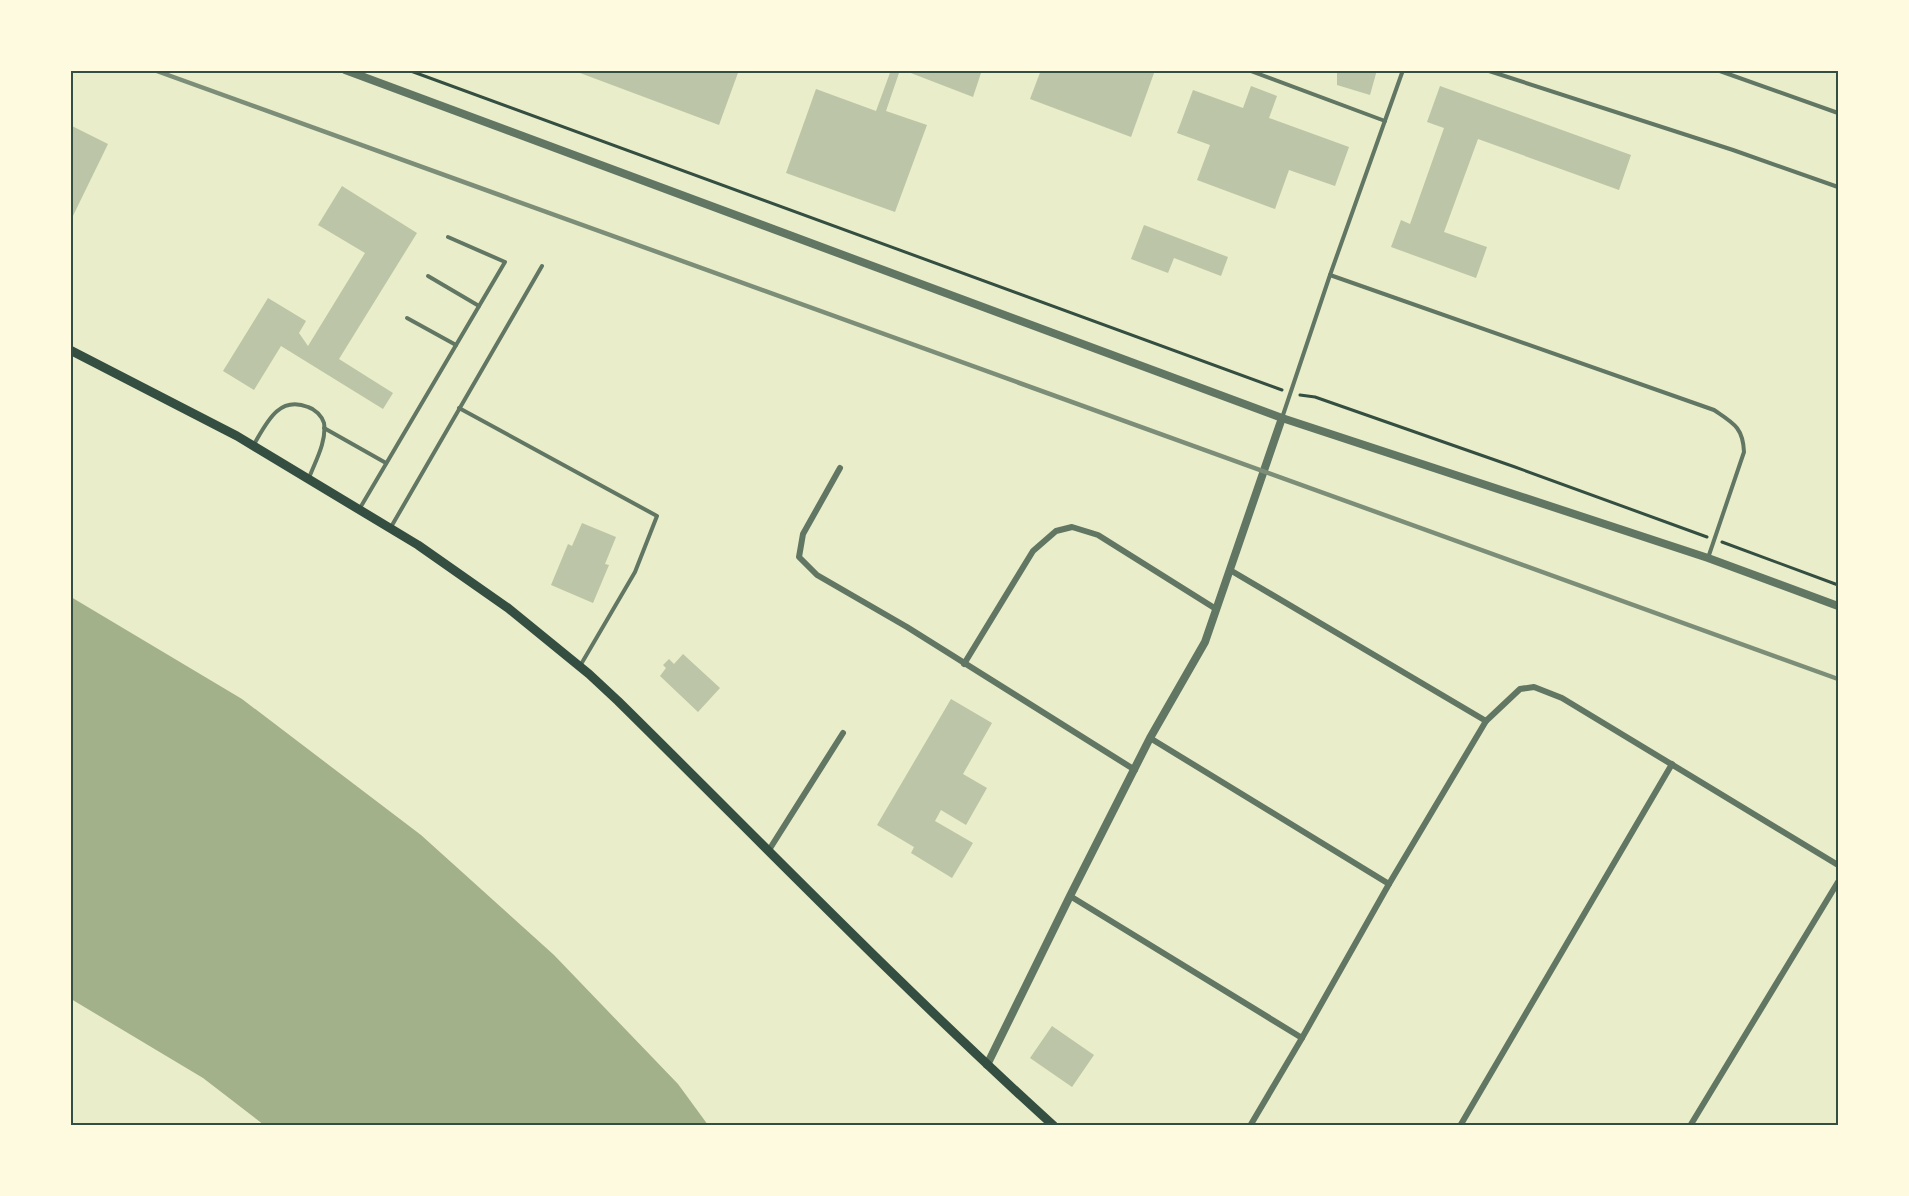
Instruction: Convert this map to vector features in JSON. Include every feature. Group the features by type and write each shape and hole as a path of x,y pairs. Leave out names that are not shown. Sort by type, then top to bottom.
{"main road":[{"path":"70,350 309,478 390,527 508,608 580,666 618,701 987,1065 1054,1125"}],"street":[{"path":"345,70 1281,418 1708,558 1839,606"},
{"path":"987,1065 1150,738 1205,642 1281,418"},
{"path":"840,468 803,534 799,557 817,575 907,627 1135,770"},
{"path":"964,664 1033,551 1056,531 1072,527 1098,535 1216,609"},
{"path":"1230,570 1486,721"},
{"path":"1250,1125 1486,721 1520,689 1534,687 1562,698 1839,865"},
{"path":"769,850 843,733"},
{"path":"1150,738 1389,884"},
{"path":"1460,1125 1672,764"},
{"path":"1690,1125 1839,882"},
{"path":"1070,896 1302,1038"}],"lane":[{"path":"1248,70 1385,121"},
{"path":"1281,418 1403,70"},
{"path":"1486,70 1839,187"},
{"path":"1716,70 1839,113"},
{"path":"359,508 505,262 448,237"},
{"path":"390,527 542,266"},
{"path":"1330,275 1706,408 1734,424 1744,438 1744,452 1708,558"},
{"path":"428,276 479,306"},
{"path":"407,318 456,345"},
{"path":"253,446 270,416 284,407 298,403 314,409 324,422 324,438 309,478"},
{"path":"459,408 657,516 635,572 580,666"},
{"path":"324,428 386,463"}],"path":[{"path":"408,70 1290,393 1315,397 1839,585"}],"shaded area":[{"path":"71,597 242,699 421,835 554,955 678,1084 708,1125 264,1125 203,1078 71,999"}],"building":[{"path":"572,70 739,70 719,125"},
{"path":"891,70 900,70 886,111 927,125 895,212 786,173 816,89 876,111"},
{"path":"903,70 982,70 973,97"},
{"path":"1041,70 1149,70 1154,73 1131,137 1030,99"},
{"path":"1331,70 1377,70 1370,95 1337,85 1337,73"},
{"path":"1251,86 1277,96 1269,118 1349,147 1335,186 1289,170 1275,209 1197,180 1210,145 1177,133 1193,90 1243,108"},
{"path":"1440,86 1631,155 1619,190 1478,139 1444,232 1487,247 1476,278 1391,247 1401,220 1410,224 1444,128 1427,122"},
{"path":"70,125 108,144 70,222"},
{"path":"342,186 417,233 339,359 393,393 383,409 281,346 254,390 223,371 268,298 306,321 299,333 308,346 365,253 318,225"},
{"path":"1144,225 1228,257 1221,276 1174,258 1168,273 1131,259"},
{"path":"582,523 616,537 605,564 609,565 593,603 551,585 568,544 572,546"},
{"path":"683,654 720,688 698,712 660,676 666,668 663,665 669,659 674,664"},
{"path":"951,699 992,723 963,774 987,788 966,825 941,810 935,821 973,843 952,878 911,853 914,847 877,825"},
{"path":"1052,1026 1094,1055 1072,1087 1030,1058"}],"railway":[{"path":"154,70 1838,679"}]}
